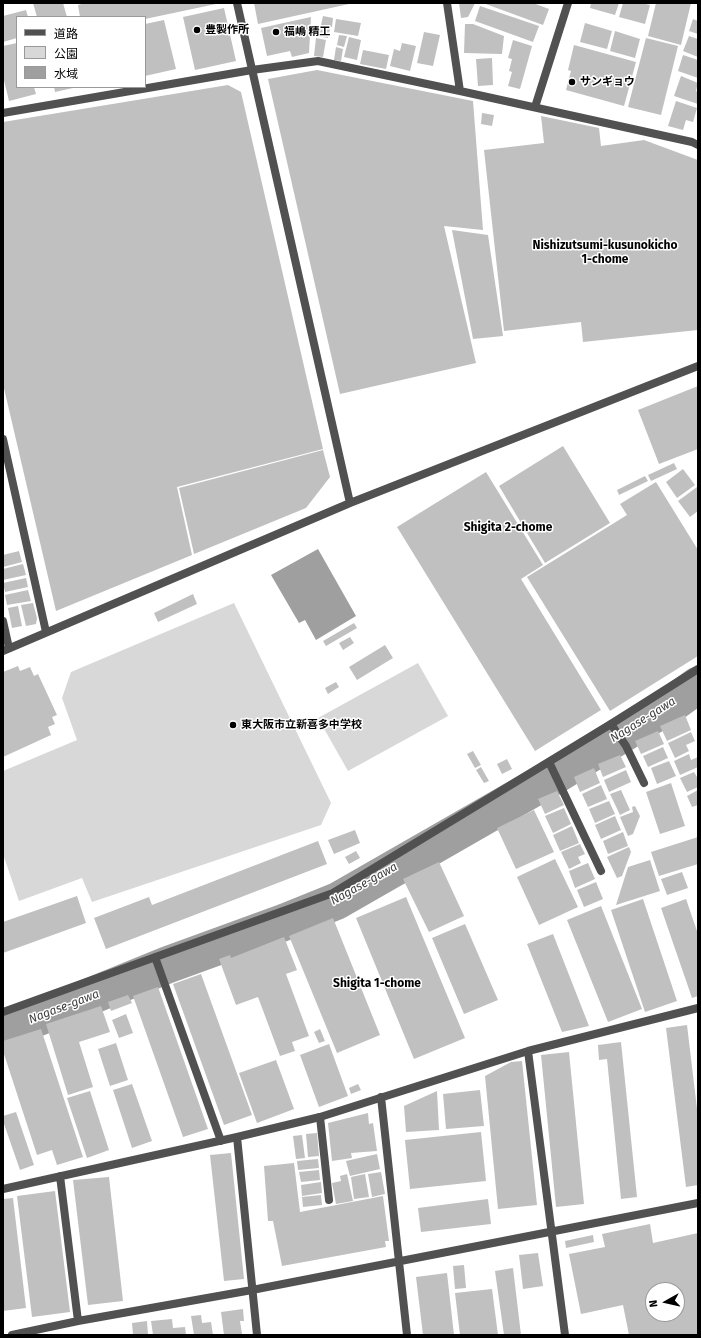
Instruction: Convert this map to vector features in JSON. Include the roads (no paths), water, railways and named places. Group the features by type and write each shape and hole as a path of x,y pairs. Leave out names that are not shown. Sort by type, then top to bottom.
{"street":[{"path":"237,3 350,503"},
{"path":"447,3 460,91"},
{"path":"535,107 568,3"},
{"path":"3,113 252,70 318,61 535,107 692,142 698,145"},
{"path":"3,621 6,649 350,503 698,366"},
{"path":"3,439 46,632"},
{"path":"3,1012 333,892 549,762 698,669"},
{"path":"611,724 626,746 644,783"},
{"path":"549,762 601,870"},
{"path":"155,957 220,1141"},
{"path":"3,1189 220,1141 320,1117 528,1051 698,1008"},
{"path":"528,1051 565,1335"},
{"path":"381,1097 407,1335"},
{"path":"320,1117 329,1200"},
{"path":"237,1137 257,1335"},
{"path":"60,1176 78,1321"},
{"path":"12,1335 78,1321 400,1262 698,1203"}],"water":[{"path":"318,549 356,616 316,640 305,620 299,623 271,575"}],"waterway":[{"name":"Nagase-gawa","path":"3,1031 167,965 285,922 337,901 548,780 676,701 698,685"}],"place":[{"name":"豊製作所","path":"197,30"},
{"name":"福嶋 精工","path":"276,32"},
{"name":"サンギョウ","path":"572,82"},
{"name":"東大阪市立新喜多中学校","path":"233,725"}],"district":[{"name":"Nishizutsumi-kusunokicho 1-chome","path":"605,253"},
{"name":"Shigita 2-chome","path":"508,528"},
{"name":"Shigita 1-chome","path":"377,984"}]}
